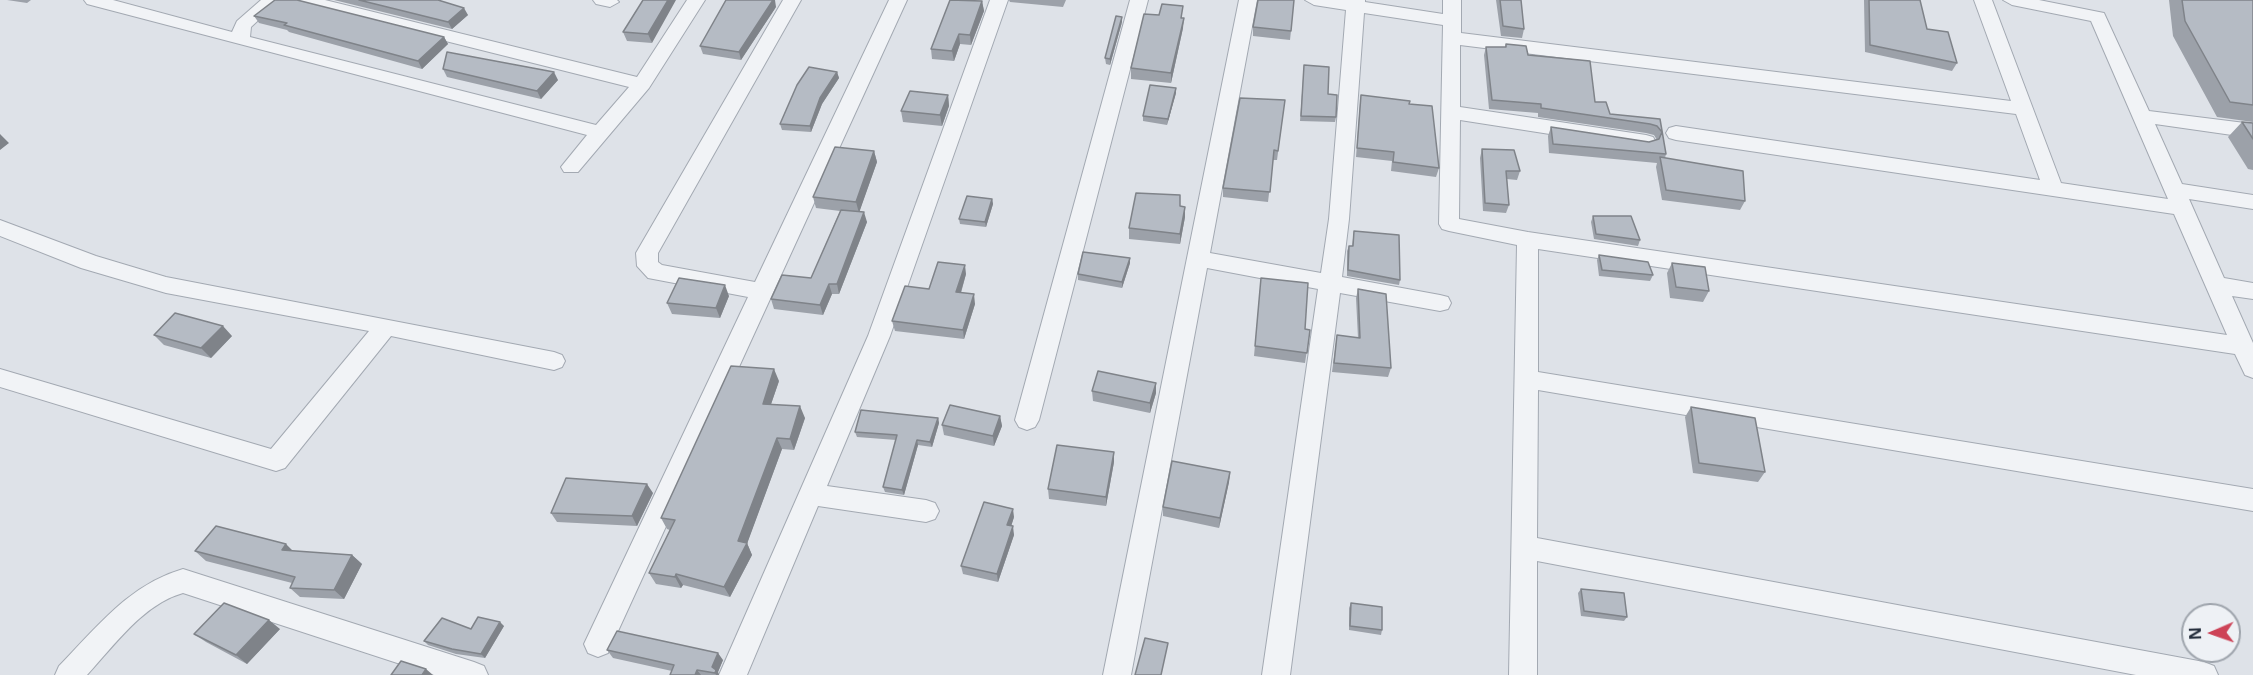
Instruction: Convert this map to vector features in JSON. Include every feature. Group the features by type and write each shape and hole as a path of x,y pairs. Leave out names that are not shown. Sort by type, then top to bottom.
{"street":[{"path":"93,0 600,132"},
{"path":"244,41 240,36 243,25 272,0"},
{"path":"304,0 642,84"},
{"path":"571,167 642,84 696,0"},
{"path":"763,292 656,272 648,266 647,253 792,0"},
{"path":"598,644 898,0"},
{"path":"733,675 879,336 999,0"},
{"path":"1028,420 1139,0"},
{"path":"1117,675 1248,0"},
{"path":"1314,0 1356,2 1452,20 2023,109"},
{"path":"1983,0 2053,189"},
{"path":"2012,0 2098,17 2253,369"},
{"path":"1275,675 1328,284 1339,219 1356,2"},
{"path":"1452,20 1449,224 1528,240 2241,346"},
{"path":"1452,112 1646,142"},
{"path":"2142,116 2253,131"},
{"path":"1676,133 2053,189 2178,199 2253,202"},
{"path":"0,228 89,262 166,285 386,326 554,361"},
{"path":"1522,675 1528,240"},
{"path":"1199,259 1440,303"},
{"path":"2215,285 2253,291"},
{"path":"0,378 276,461 386,326"},
{"path":"1526,379 2253,500"},
{"path":"810,494 926,511"},
{"path":"1524,547 2204,675"},
{"path":"69,675 150,593 174,582 183,581 474,675"}],"building":[{"path":"275,0 297,0 444,37 418,61 284,25 287,23 254,16"},
{"path":"359,0 438,0 464,8 448,22"},
{"path":"643,0 668,0 648,34 623,32"},
{"path":"726,0 773,0 739,52 700,46"},
{"path":"950,0 982,1 970,35 959,34 952,51 931,49"},
{"path":"1258,0 1294,0 1291,31 1253,27"},
{"path":"1500,0 1521,0 1524,29 1503,26"},
{"path":"1869,0 1920,0 1927,29 1948,32 1957,63 1870,45"},
{"path":"2182,0 2253,0 2253,105 2230,102 2185,21"},
{"path":"1162,4 1183,6 1181,18 1184,18 1171,73 1131,68 1144,14 1159,15"},
{"path":"1116,16 1122,17 1110,59 1105,58"},
{"path":"1506,44 1526,46 1528,55 1590,61 1595,102 1606,102 1610,114 1660,119 1666,154 1553,144 1551,127 1649,142 1659,139 1662,132 1657,126 1650,124 1541,108 1541,104 1492,100 1486,47 1506,47"},
{"path":"447,52 554,72 537,91 443,69"},
{"path":"1304,65 1329,67 1328,94 1337,95 1336,117 1301,116"},
{"path":"809,67 837,72 820,98 810,126 780,124 797,85"},
{"path":"1150,85 1176,88 1168,119 1143,116"},
{"path":"910,91 948,95 940,115 901,111"},
{"path":"1361,95 1432,106 1439,168 1393,162 1394,152 1357,148"},
{"path":"1240,98 1285,100 1278,151 1274,150 1270,192 1223,188"},
{"path":"2242,122 2253,123 2253,139"},
{"path":"835,147 874,151 856,202 813,197"},
{"path":"1482,149 1514,150 1520,171 1506,171 1509,205 1485,203"},
{"path":"1660,157 1743,171 1745,201 1666,190"},
{"path":"1136,193 1180,195 1180,206 1185,207 1180,234 1129,228"},
{"path":"967,196 992,199 985,222 959,219"},
{"path":"841,210 864,212 837,284 829,284 820,305 771,299 782,275 811,278"},
{"path":"1593,216 1631,216 1640,240 1596,234"},
{"path":"1354,231 1399,235 1400,280 1348,270 1349,246 1353,246"},
{"path":"1083,252 1130,258 1122,282 1078,274"},
{"path":"1599,255 1648,262 1653,275 1602,270"},
{"path":"938,262 965,265 956,292 974,294 963,330 892,321 905,286 929,289"},
{"path":"1672,263 1705,267 1709,291 1676,287"},
{"path":"679,278 725,285 716,308 667,303"},
{"path":"1261,278 1308,283 1305,329 1310,330 1307,353 1255,346"},
{"path":"1358,289 1386,294 1391,368 1334,363 1337,335 1360,338"},
{"path":"175,313 223,326 201,348 154,335"},
{"path":"731,366 774,369 763,404 800,406 790,439 777,438 738,541 747,543 724,587 676,574 675,577 649,573 675,520 661,518"},
{"path":"1098,371 1156,383 1150,403 1092,391"},
{"path":"950,405 1000,416 993,436 942,425"},
{"path":"1691,407 1755,418 1765,472 1699,463"},
{"path":"861,410 938,418 930,442 917,440 902,490 883,487 897,435 855,432"},
{"path":"1057,445 1114,452 1106,497 1048,489"},
{"path":"1172,461 1230,472 1220,518 1163,507"},
{"path":"566,478 647,484 632,516 551,513"},
{"path":"984,502 1013,509 1007,525 1013,526 997,574 961,566"},
{"path":"216,526 286,544 282,550 352,555 334,590 290,588 295,577 195,551"},
{"path":"1581,589 1624,593 1627,617 1584,611"},
{"path":"224,603 269,620 236,655 194,634"},
{"path":"1351,603 1382,607 1382,630 1350,626"},
{"path":"478,617 500,622 481,654 424,641 442,618 471,629"},
{"path":"617,631 718,653 712,667 716,670 715,673 697,670 695,675 670,675 674,665 607,650"},
{"path":"1145,638 1168,643 1161,675 1135,675"},
{"path":"401,661 426,669 422,675 391,675"}]}
